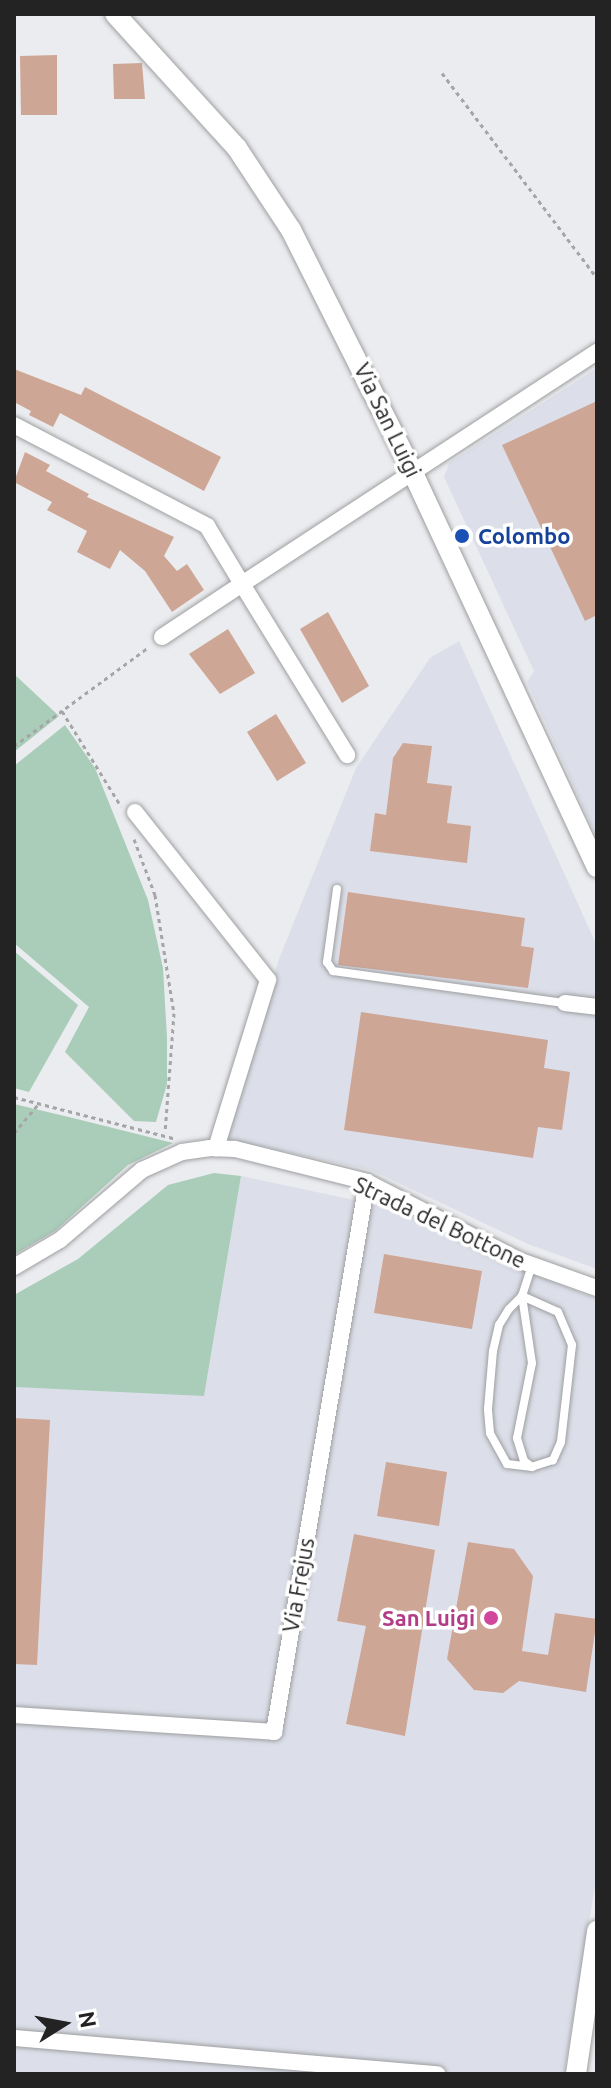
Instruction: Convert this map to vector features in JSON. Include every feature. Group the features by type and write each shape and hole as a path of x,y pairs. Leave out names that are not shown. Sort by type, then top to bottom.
{"street":[{"name":"Via San Luigi","path":"115,14 237,148 284,218 413,473 597,867"},
{"path":"162,637 597,352"},
{"path":"14,425 207,526 347,755"},
{"path":"128,810 268,980 216,1148"},
{"path":"565,1003 597,1007"},
{"name":"Strada del Bottone","path":"14,1267 60,1240 142,1170 182,1152 216,1148 235,1149 367,1182 532,1265 597,1288"},
{"name":"Via Frejus","path":"14,1715 274,1732 367,1182"},
{"path":"576,2074 597,1931"},
{"path":"14,2038 437,2074"},
{"path":"577,2051 587,2074"}],"lane":[{"path":"337,889 327,962 333,971 565,1003"},
{"path":"522,1296 558,1312 572,1345 561,1442 553,1460 532,1467 507,1464 490,1433 499,1325 522,1296 532,1265"},
{"path":"522,1296 533,1345 516,1424 521,1454 532,1467"}],"path":[{"path":"442,73 597,278"},
{"path":"14,746 162,637"},
{"path":"62,711 128,810"},
{"path":"133,836 155,895 174,1013 165,1133"},
{"path":"14,1097 165,1133 173,1136 182,1152"},
{"path":"14,1133 39,1103"}],"shaded area":[{"path":"597,368 597,838 527,682 534,671 444,477 449,463"},
{"path":"459,641 597,946 597,1269 528,1244 371,1170 224,1139 279,959 356,768 430,658"},
{"path":"241,1176 401,1210 520,1269 597,1299 597,1874 564,2074 14,2074 14,1387 204,1395"}],"green space":[{"path":"14,674 59,716 14,752"},
{"path":"65,725 95,768 148,900 163,968 167,1038 167,1084 156,1122 134,1121 65,1052 89,1007 14,943 14,766"},
{"path":"14,951 78,1005 29,1092 14,1088"},
{"path":"14,1104 173,1143 128,1165 55,1231 14,1255"},
{"path":"214,1173 241,1176 204,1396 14,1387 14,1295 78,1259 168,1185"}],"building":[{"path":"57,55 57,115 21,115 20,56"},
{"path":"142,63 145,99 114,99 113,64"},
{"path":"14,369 81,395 85,387 221,457 204,491 60,413 53,427 29,415 31,411 14,402"},
{"path":"597,401 597,615 585,621 502,445"},
{"path":"25,452 50,465 46,471 89,494 87,497 174,537 164,556 177,571 187,564 204,590 172,612 145,571 120,550 110,569 77,552 87,531 47,510 52,502 14,482"},
{"path":"328,612 369,686 342,703 300,629"},
{"path":"228,629 255,673 220,694 189,654"},
{"path":"276,714 306,763 277,781 247,732"},
{"path":"403,743 432,746 427,783 452,786 447,823 471,826 467,863 370,851 375,813 386,815 393,758"},
{"path":"348,892 525,918 521,946 534,948 528,988 338,965"},
{"path":"361,1012 548,1040 544,1068 570,1072 562,1130 538,1127 533,1158 344,1130"},
{"path":"384,1254 482,1271 472,1329 374,1313"},
{"path":"14,1418 50,1420 37,1665 14,1664"},
{"path":"386,1462 447,1472 439,1526 377,1516"},
{"path":"354,1534 435,1550 405,1736 346,1724 366,1626 337,1621"},
{"name":"San Luigi","path":"468,1542 514,1549 533,1576 522,1651 548,1655 555,1613 597,1619 586,1692 519,1681 503,1693 474,1690 447,1659"}],"place":[{"name":"Colombo","path":"462,536"},
{"name":"San Luigi","path":"491,1618"}]}
